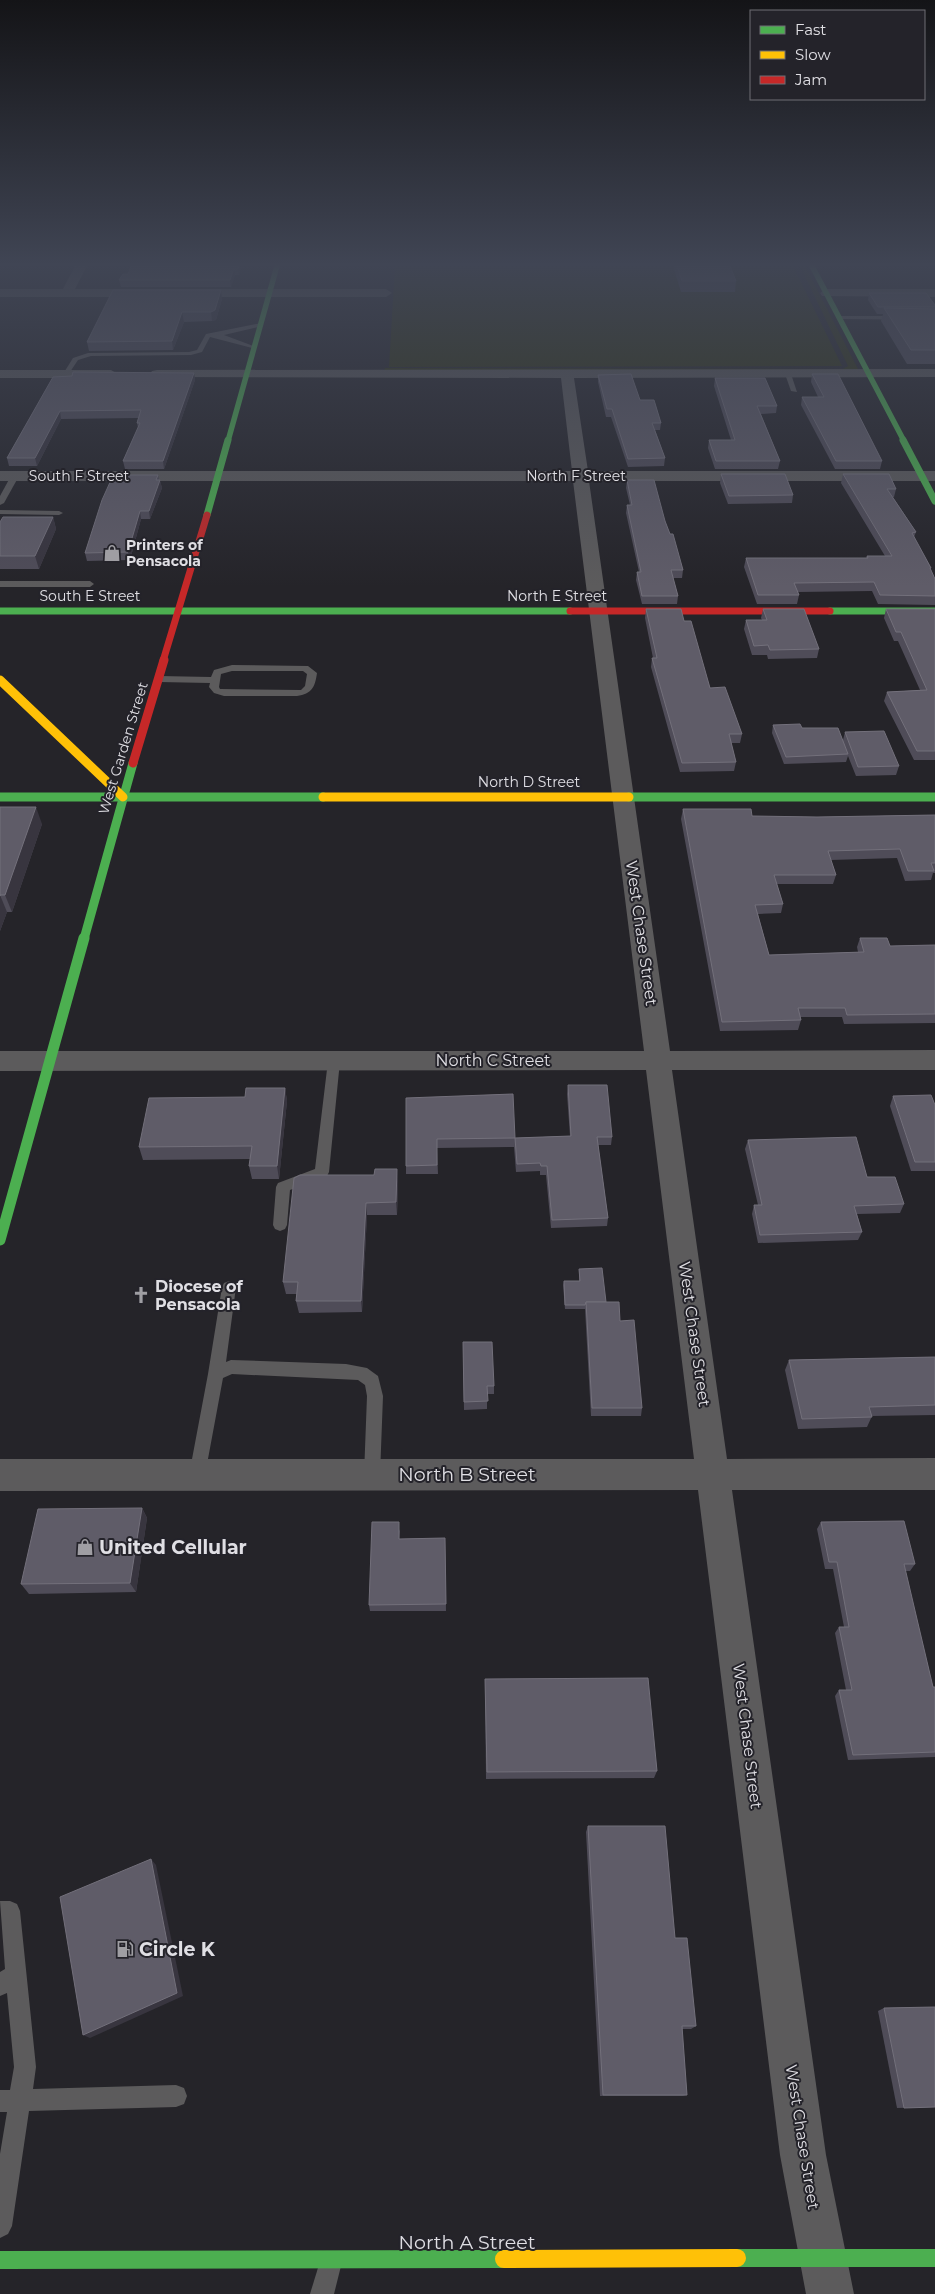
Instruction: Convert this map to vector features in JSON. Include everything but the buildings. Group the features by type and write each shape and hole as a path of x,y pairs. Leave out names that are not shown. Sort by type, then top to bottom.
{"street":[{"path":"142,374 931,373"},
{"path":"0,374 123,374"},
{"name":"West Garden Street","path":"0,1240 123,797 180,611 246,374"},
{"name":"West Chase Street","path":"567,374 803,2154 827,2276"},
{"path":"869,374 928,476 935,501"},
{"name":"South F Street","path":"7,476 218,476"},
{"name":"North F Street","path":"218,476 928,476"},
{"name":"South E Street","path":"0,611 180,611"},
{"name":"North E Street","path":"180,611 935,611"},
{"path":"0,680 123,797"},
{"name":"North D Street","path":"0,797 935,797"},
{"name":"North C Street","path":"0,1061 935,1060"},
{"name":"North B Street","path":"0,1476 935,1474"},
{"name":"North A Street","path":"0,2260 331,2260 827,2276 935,2258"}],"lane":[{"path":"788,374 795,391"},
{"path":"0,503 7,476"},
{"path":"0,512 59,513"},
{"path":"0,584 90,584"},
{"path":"232,668 305,668 312,673 310,687 304,692 297,693 224,693 217,691 214,687 215,680 217,672 232,668"},
{"path":"159,679 215,680"},
{"path":"280,1225 282,1187 322,1172 334,1061"},
{"path":"197,1475 216,1374 229,1287"},
{"path":"216,1374 231,1367 361,1373 372,1381 375,1396 372,1474"},
{"path":"0,1911 10,1911 8,1980 24,2067 10,2101 0,2226"},
{"path":"10,2101 176,2096"},
{"path":"322,2294 331,2260"}],"traffic: fast":[{"path":"207,515 247,373"},
{"path":"868,373 935,501"},
{"path":"0,611 570,611"},
{"path":"830,611 935,611"},
{"path":"0,1240 133,763"},
{"path":"0,797 323,797"},
{"path":"629,797 935,797"},
{"path":"737,2258 935,2258"},
{"path":"0,2260 504,2259"}],"traffic: slow":[{"path":"0,680 123,797"},
{"path":"323,797 629,797"},
{"path":"504,2259 737,2258"}],"traffic: jam":[{"path":"133,763 207,515"},
{"path":"570,611 830,611"}],"place":[{"name":"Printers of Pensacola","path":"112,553"},
{"name":"Diocese of Pensacola","path":"141,1295"},
{"name":"United Cellular","path":"85,1547"},
{"name":"Circle K","path":"125,1949"}]}
